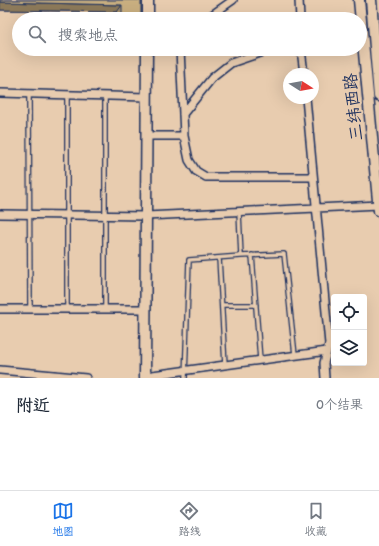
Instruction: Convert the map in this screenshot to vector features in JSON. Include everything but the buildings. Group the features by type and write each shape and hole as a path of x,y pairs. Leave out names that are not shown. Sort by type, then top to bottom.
{"street":[{"path":"148,0 148,12"},
{"path":"216,12 233,0"},
{"path":"299,0 300,12"},
{"name":"三纬西路","path":"359,0 360,12"},
{"name":"三纬西路","path":"371,0 379,96"},
{"path":"367,33 374,33"},
{"path":"148,56 145,377 185,374 225,365 327,351"},
{"path":"180,56 184,136 189,160 196,171 206,177 312,177"},
{"path":"183,114 212,78 231,63 252,56"},
{"path":"302,56 303,68"},
{"name":"三纬西路","path":"363,56 379,207"},
{"path":"0,93 147,97"},
{"path":"306,104 312,177 329,344 324,363 325,378"},
{"path":"147,136 184,136"},
{"path":"0,214 146,216 316,208 379,207"},
{"path":"0,309 145,309"},
{"path":"0,370 86,378"}],"lane":[{"path":"29,94 30,309"},
{"path":"67,95 67,309"},
{"path":"105,96 105,309"},
{"path":"239,212 241,256"},
{"path":"185,374 189,260 284,254 295,355"},
{"path":"252,255 260,360"},
{"path":"219,258 225,365"},
{"path":"222,306 256,305"}]}
